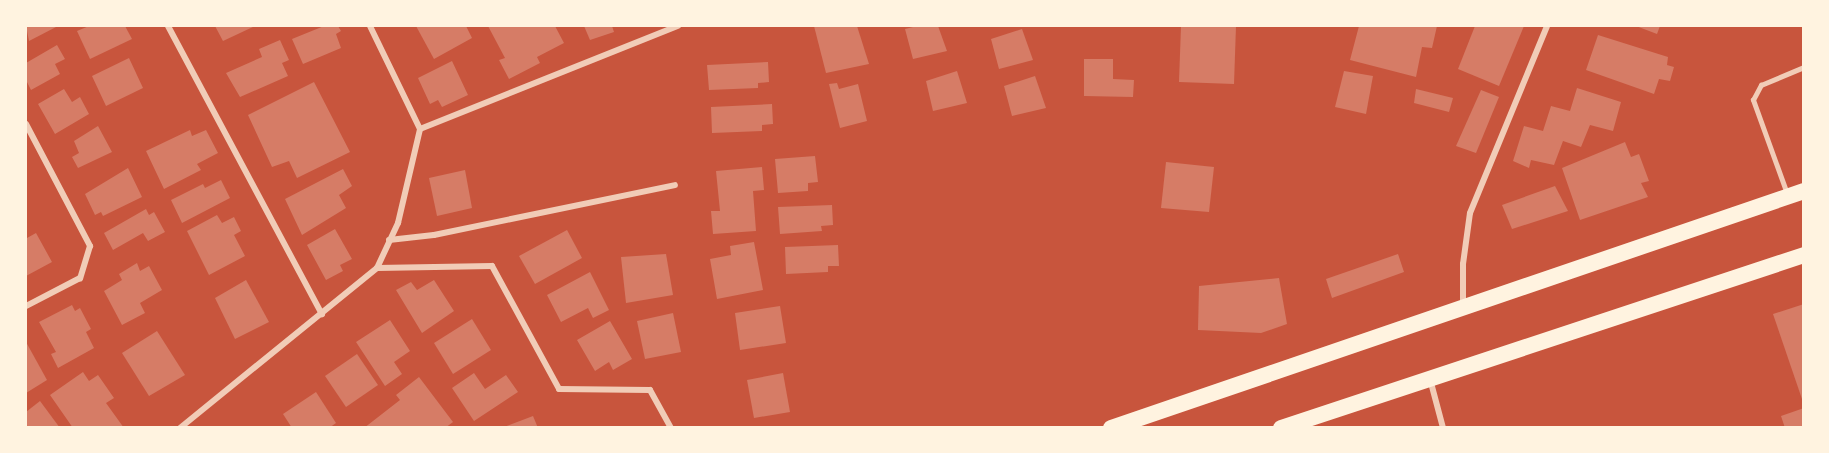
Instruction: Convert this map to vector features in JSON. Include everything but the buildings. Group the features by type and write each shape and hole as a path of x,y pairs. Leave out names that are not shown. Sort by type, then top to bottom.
{"highway":[{"path":"1111,428 1796,194"},
{"path":"1281,428 1803,255"}],"street":[{"path":"168,26 322,314"},
{"path":"180,428 377,268 398,223 420,129 370,26"},
{"path":"420,129 678,26"},
{"path":"1463,309 1463,264 1470,213 1547,26"},
{"path":"26,124 90,246 80,278 26,306"},
{"path":"389,240 434,235 675,185"},
{"path":"377,268 492,266 559,389 650,390 670,428"},
{"path":"1430,378 1443,428"}],"lane":[{"path":"1796,194 1753,100 1761,85 1803,67"}]}
